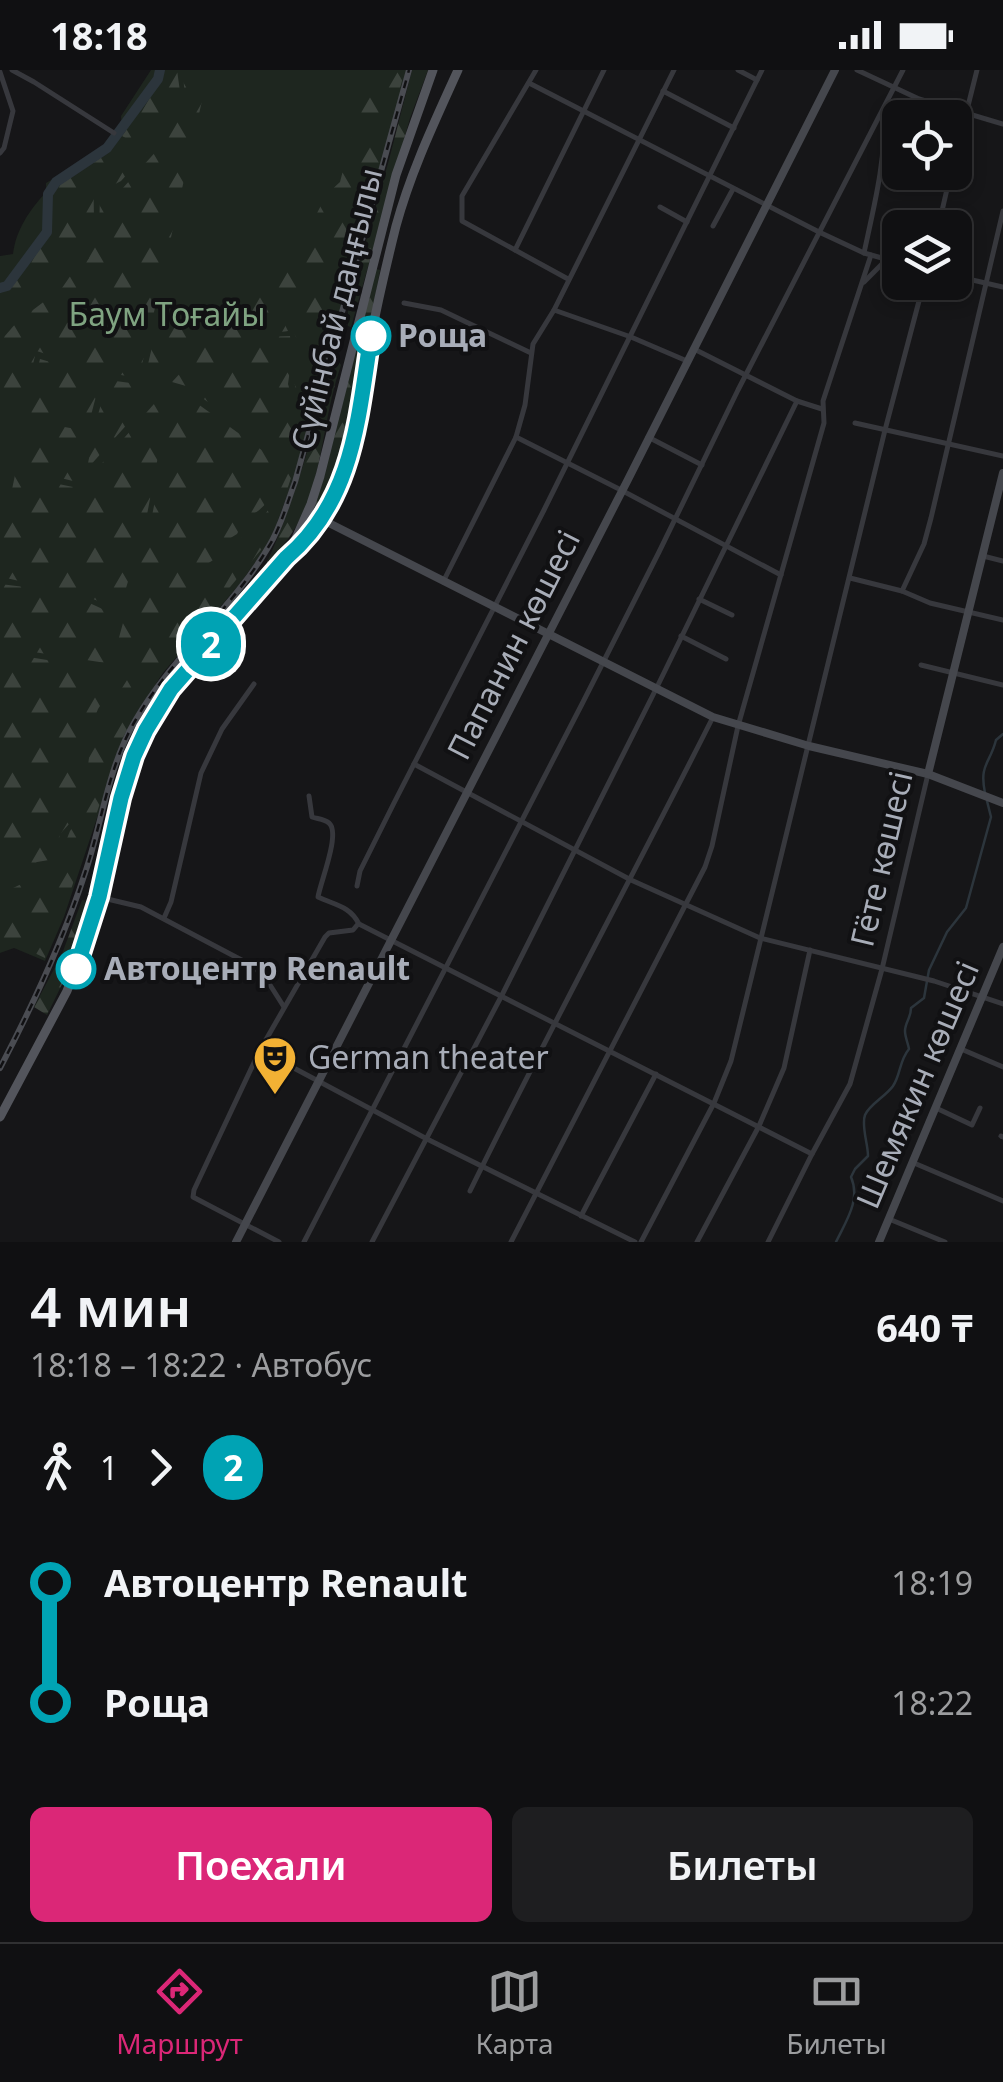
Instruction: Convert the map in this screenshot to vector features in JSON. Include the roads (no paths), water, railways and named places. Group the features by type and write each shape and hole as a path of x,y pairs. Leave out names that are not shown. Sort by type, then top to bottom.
{"main road":[{"name":"Сүйінбай даңғылы","path":"286,558 312,504 396,175 433,70"},
{"name":"Сүйінбай даңғылы","path":"0,1117 67,991 88,938 121,798 134,756 160,705 298,548 338,490 350,459 371,336 397,224 411,178 458,70"},
{"name":"Папанин көшесі","path":"236,1242 550,635 835,70"},
{"path":"421,101 420,106 427,114 440,109"},
{"name":"Гёте көшесі","path":"928,774 1003,473"},
{"path":"321,519 713,717 808,746 928,774 1003,803"},
{"name":"Шемякин көшесі","path":"879,1242 1003,947"}],"street":[{"path":"12,70 114,133"},
{"path":"536,70 462,196 462,220 568,280"},
{"path":"514,250 604,70"},
{"path":"443,582 516,437 525,405 533,344 554,310 674,70"},
{"path":"738,70 757,80"},
{"path":"356,886 360,871 762,70"},
{"path":"857,70 928,100"},
{"path":"889,100 904,70"},
{"path":"970,100 977,70"},
{"path":"0,72 13,111 0,153"},
{"path":"529,83 732,189 882,259"},
{"path":"663,91 734,128"},
{"path":"304,1242 882,113"},
{"path":"972,116 1003,124"},
{"path":"511,1242 712,846 738,726 824,423 822,409 862,284 882,168"},
{"path":"713,226 732,189"},
{"path":"660,208 687,222"},
{"path":"902,591 924,544 1003,211"},
{"path":"862,284 882,264"},
{"path":"972,280 1003,288"},
{"path":"260,1050 426,1140 638,1242 714,1103 731,1061 919,300"},
{"path":"404,303 441,310 532,353"},
{"path":"554,310 687,361"},
{"path":"694,348 797,401 822,409"},
{"path":"372,1242 576,850 797,401"},
{"path":"855,423 1003,456"},
{"path":"516,437 781,575"},
{"path":"648,438 702,466"},
{"path":"983,556 1003,561"},
{"path":"850,578 1003,620"},
{"path":"699,599 732,616"},
{"path":"682,636 726,660"},
{"path":"921,665 1003,685"},
{"path":"164,918 200,773 222,729 254,684"},
{"path":"470,1191 713,717"},
{"path":"414,764 631,880 760,938 928,979 1003,1004"},
{"name":"Гёте көшесі","path":"768,1242 850,1084 928,774"},
{"path":"310,796 312,817 333,829 318,898 340,904 354,914 359,924 812,1154"},
{"path":"99,897 141,907 251,965 265,976 284,1007"},
{"path":"279,1242 193,1197 196,1183 260,1050 329,933 352,930 359,924"},
{"path":"697,1242 759,1126 784,1068 810,950"},
{"path":"961,1048 1003,1067"},
{"path":"581,1216 656,1074"},
{"path":"936,1108 972,1125 980,1108"},
{"path":"914,1163 1003,1201"},
{"path":"889,1219 945,1242"}],"waterway":[{"path":"0,288 7,286 47,232 48,194 56,182 107,148 158,79 160,70"},
{"path":"985,793 984,770 996,740 1003,734"},
{"path":"836,1242 853,1202 851,1177 868,1156 865,1115 896,1081 909,1049 905,1031 911,1008 924,998 929,970 947,932 966,908 991,817 987,801"}],"railway":[{"path":"0,1068 67,923 112,776 135,721 166,675 238,591 280,523 295,482 409,70"}],"place":[{"name":"Роща","path":"371,336"},
{"name":"Автоцентр Renault","path":"76,969"},
{"name":"German theater","path":"275,1096"}],"park label":[{"name":"Баум Тоғайы","path":"167,315"}]}
